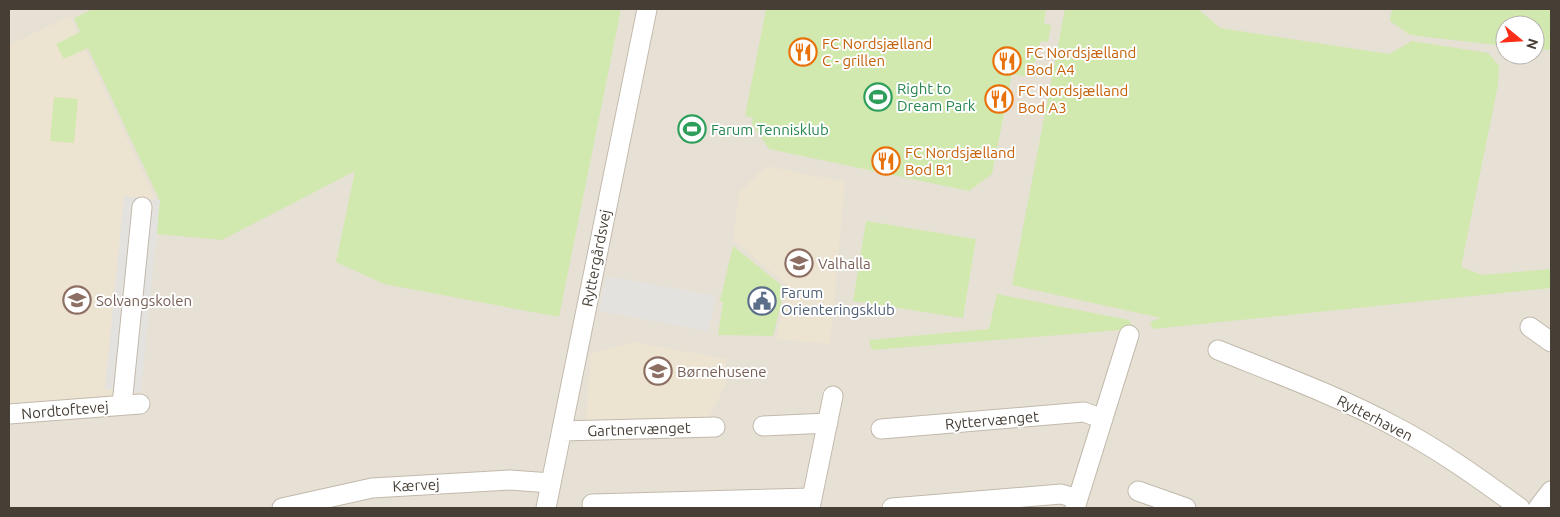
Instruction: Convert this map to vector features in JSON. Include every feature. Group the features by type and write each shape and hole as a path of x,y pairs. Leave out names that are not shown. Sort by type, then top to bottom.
{"street":[{"name":"Ryttergårdsvej","path":"546,508 647,9"},
{"name":"Nordtoftevej","path":"9,414 131,404 142,207"},
{"path":"1530,327 1551,342"},
{"path":"892,508 1061,494 1077,504 1129,335"},
{"name":"Rytterhaven","path":"1218,350 1320,390 1397,427 1466,470 1520,508"},
{"path":"592,504 811,503 833,396"},
{"name":"Ryttervænget","path":"880,429 1084,412 1103,419"},
{"path":"763,426 828,423"},
{"name":"Gartnervænget","path":"562,431 716,427"},
{"name":"Kærvej","path":"290,507 372,488 510,480 551,483"},
{"path":"1138,490 1186,508"},
{"path":"1538,508 1551,490"}],"shaded area":[{"path":"9,9 1551,9 1551,508 9,508"},
{"name":"Solvangskolen","path":"70,16 155,199 135,400 9,410 9,45"},
{"name":"Valhalla","path":"766,166 845,182 830,344 776,339 788,286 733,239 739,193"},
{"path":"124,196 160,200 141,392 105,389"},
{"path":"606,276 716,296 708,331 599,311"},
{"name":"Børnehusene","path":"633,342 726,359 726,384 707,420 586,422 591,354"}],"green space":[{"path":"93,9 621,9 559,317 384,284 336,262 355,171 222,240 157,234 159,199 88,48 64,59 56,44 80,32 74,18"},
{"name":"Right to Dream Park","path":"766,9 1046,9 1044,24 1051,25 1048,42 1041,41 1030,77 1012,74 992,174 969,191 769,149 752,124 753,118 745,116"},
{"path":"1065,9 1198,9 1220,28 1389,54 1412,41 1488,53 1495,61 1495,65 1499,66 1498,85 1461,267 1482,275 1551,269 1551,288 1153,329 1150,322 1161,318 1012,285"},
{"path":"1392,9 1551,9 1551,50 1545,50 1545,15 1495,15 1495,45 1410,35 1390,21"},
{"path":"54,97 78,99 74,143 50,141"},
{"path":"866,221 976,239 963,318 853,301"},
{"path":"733,246 785,288 773,336 718,335 723,302 720,301"},
{"path":"997,294 1129,320 1134,329 872,350 869,340 989,329"}],"place":[{"name":"FC Nordsjælland C - grillen","path":"803,52"},
{"name":"FC Nordsjælland Bod A4","path":"1007,61"},
{"name":"Right to Dream Park","path":"878,97"},
{"name":"FC Nordsjælland Bod A3","path":"999,99"},
{"name":"Farum Tennisklub","path":"692,129"},
{"name":"FC Nordsjælland Bod B1","path":"886,161"},
{"name":"Valhalla","path":"799,263"},
{"name":"Solvangskolen","path":"77,300"},
{"name":"Farum Orienteringsklub","path":"762,301"},
{"name":"Børnehusene","path":"658,371"}]}
